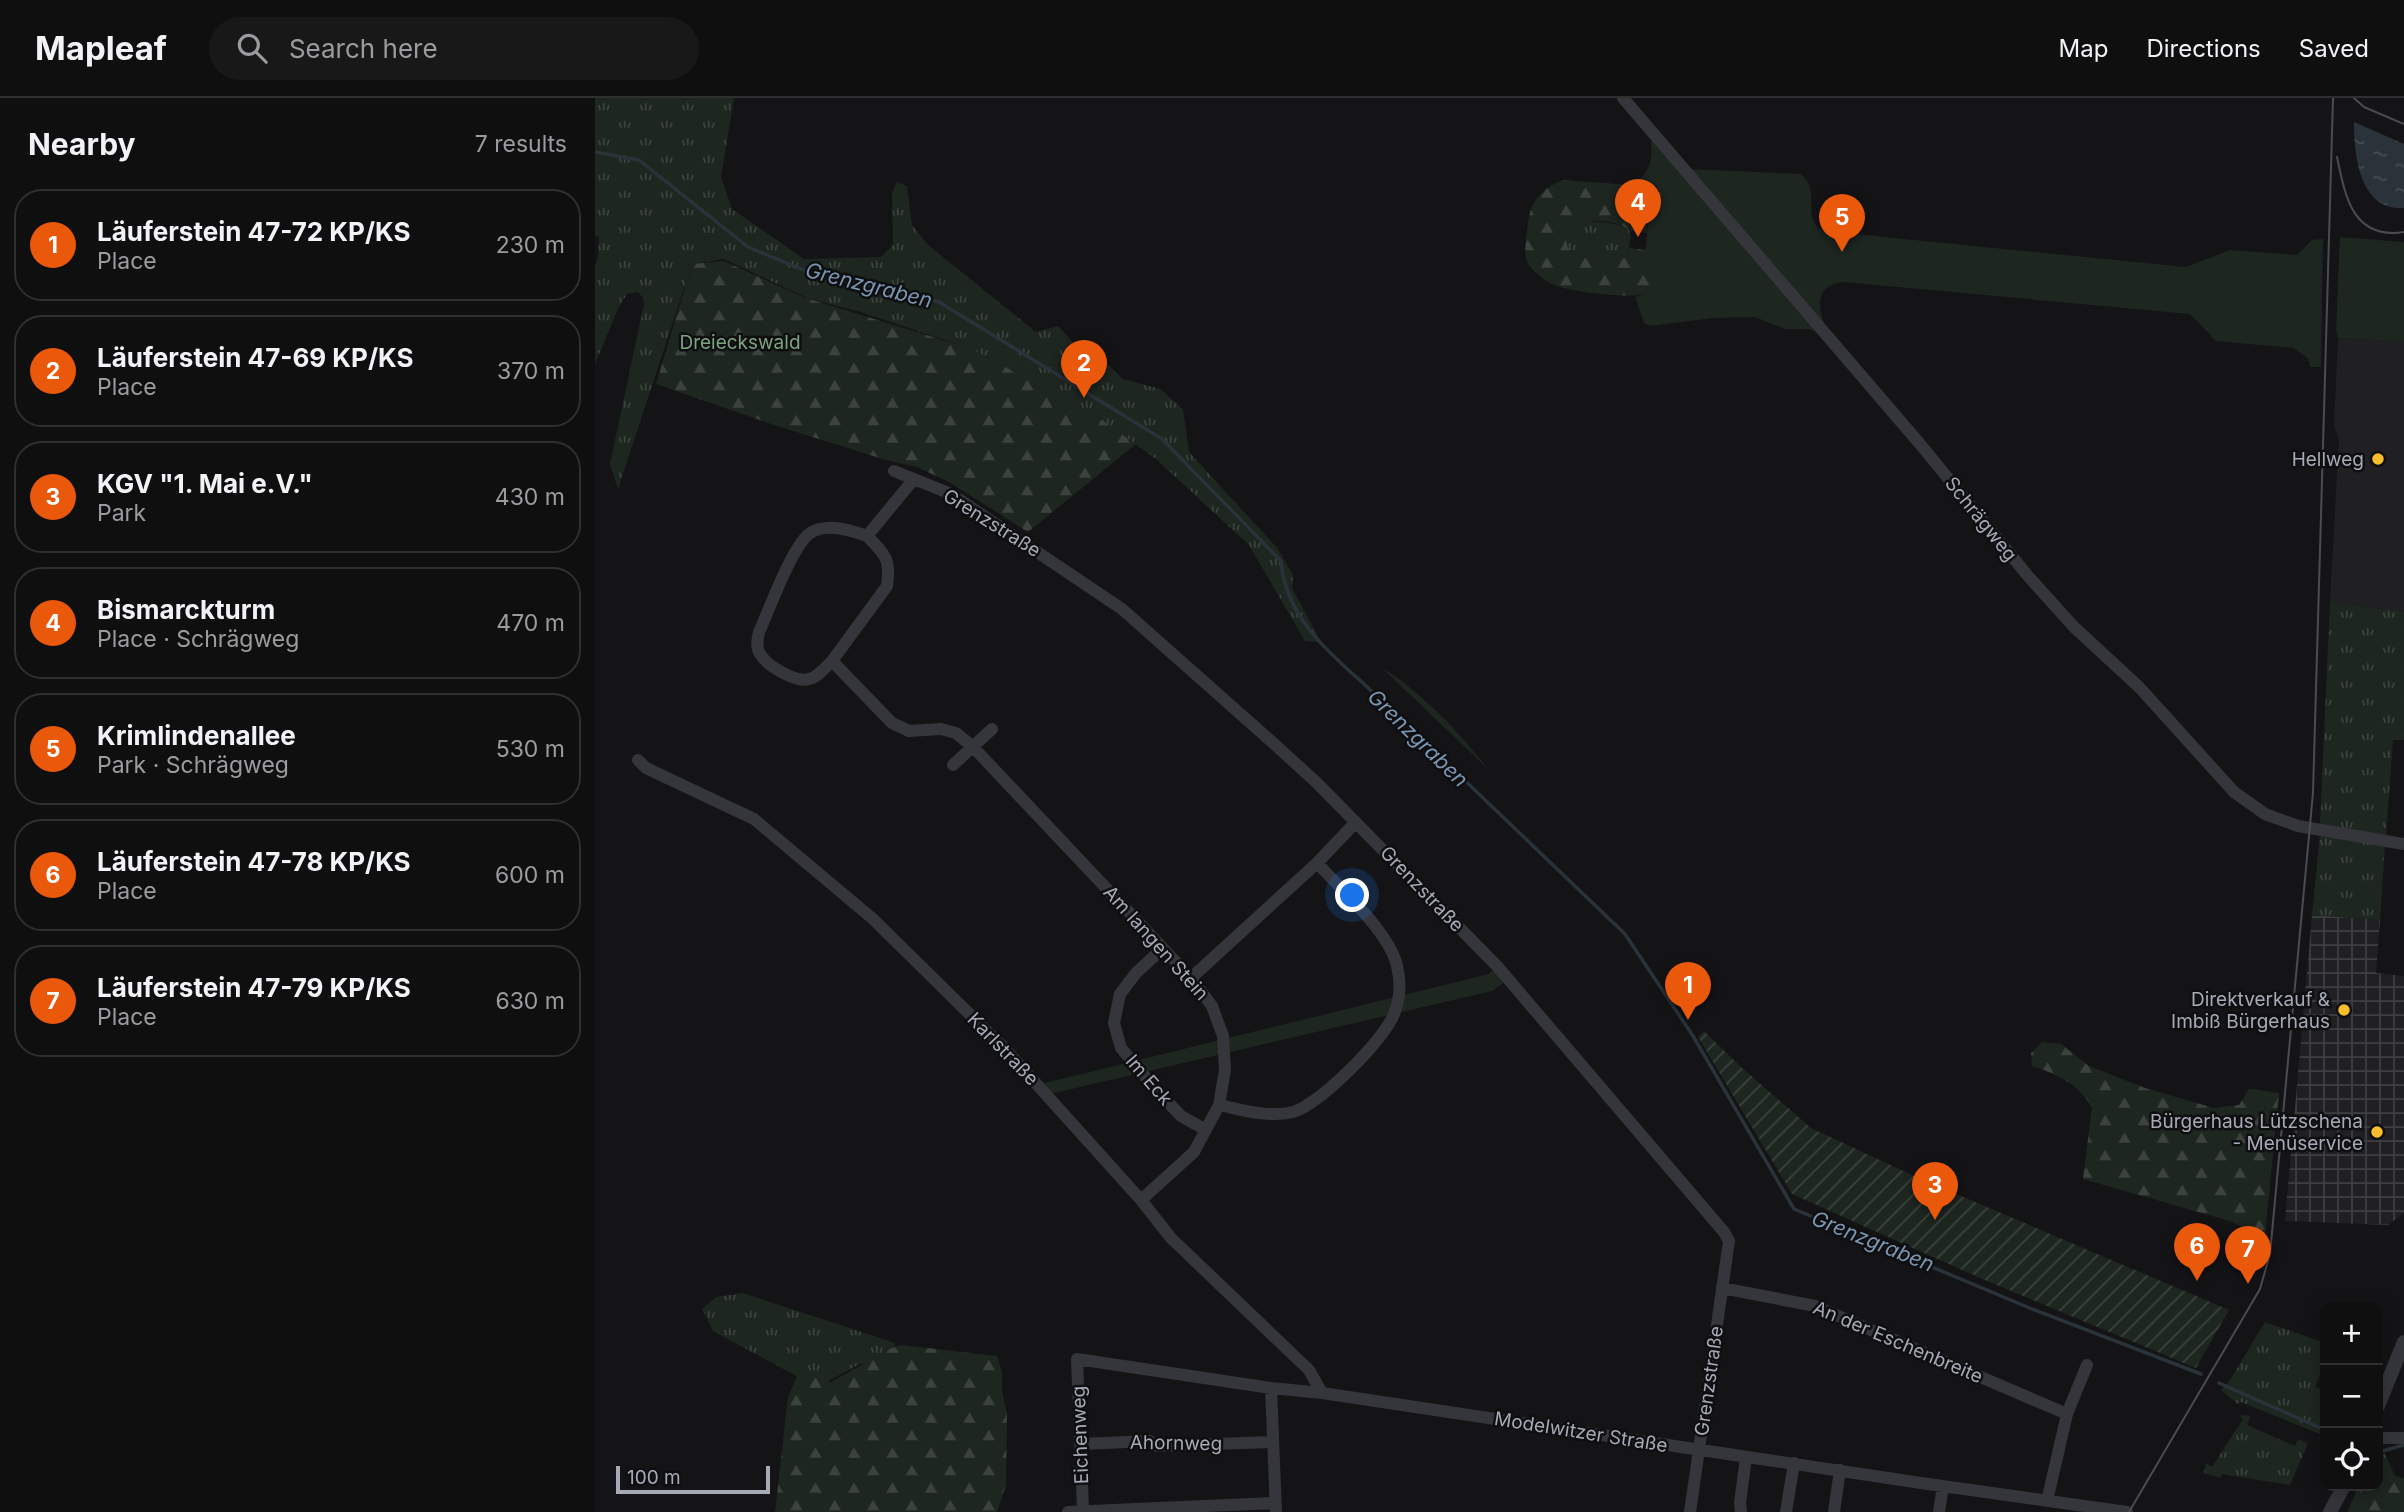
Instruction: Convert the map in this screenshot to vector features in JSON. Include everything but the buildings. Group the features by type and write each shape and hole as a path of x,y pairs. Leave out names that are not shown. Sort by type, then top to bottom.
{"street":[{"name":"Schrägweg","path":"1623,98 1920,444 2028,576 2074,626 2140,688 2234,792 2265,814 2298,826 2404,844"},
{"name":"Grenzstraße","path":"894,471 951,494 1122,609 1272,742 1356,822 1509,979 1724,1232 1729,1241 1690,1512"},
{"path":"867,536 914,479"},
{"path":"832,527 867,536 886,556 889,573 887,586 832,662 809,679 790,678 761,656 757,644 759,632 798,547 810,533 832,527"},
{"name":"Am langen Stein","path":"832,662 892,723 909,731 941,729 957,733 973,747 1191,978 1212,1006 1223,1035 1225,1070 1219,1105 1194,1152 1141,1200"},
{"path":"954,765 992,729"},
{"name":"Karlstraße","path":"638,760 646,768 754,819 873,919 1004,1048 1141,1200 1171,1238 1309,1370 1322,1393"},
{"path":"1191,978 1317,863 1356,822"},
{"path":"1219,1105 1261,1114 1293,1112 1318,1099 1384,1034 1394,1013 1399,993 1398,967 1390,944 1317,863"},
{"name":"Im Eck","path":"1163,949 1136,973 1120,994 1114,1023 1121,1048 1158,1092 1181,1116 1206,1130"},
{"name":"An der Eschenbreite","path":"1723,1288 1815,1306 2067,1415"},
{"path":"2383,1394 2404,1342"},
{"name":"Modelwitzer Straße","path":"1077,1359 2127,1512"},
{"name":"Eichenweg","path":"1073,1512 1080,1444 1077,1359"},
{"path":"2047,1501 2067,1415 2087,1365"},
{"path":"1073,1512 1275,1508 1271,1388"},
{"path":"2383,1438 2404,1438"},
{"name":"Ahornweg","path":"1080,1444 1150,1441 1156,1446 1273,1442"},
{"path":"1741,1512 1739,1503 1746,1457"},
{"path":"1786,1512 1794,1463"},
{"path":"1834,1512 1840,1470"},
{"path":"1939,1512 1943,1486"},
{"path":"2330,1512 2341,1491"}],"shaded area":[{"name":"Hellweg","path":"2338,338 2404,342 2404,612 2330,602 2339,439 2334,426"},
{"path":"2312,915 2380,920 2376,973 2404,976 2404,1213 2388,1225 2285,1221"}],"green space":[{"path":"595,98 734,98 721,177 732,209 804,259 881,257 893,245 892,193 897,182 907,186 912,225 928,245 1036,332 1058,326 1075,345 1093,350 1123,379 1160,389 1183,409 1189,452 1278,549 1293,575 1292,588 1321,642 1305,641 1249,545 1156,459 1103,421 972,349 857,311 807,298 724,259 692,264 618,489 610,464 644,304 643,297 637,292 627,294 595,364 595,266 599,237 595,236"},
{"path":"1663,139 1689,169 1800,174 1807,180 1810,188 1813,220 1824,231 2186,267 2230,250 2297,255 2312,240 2323,239 2321,367 2310,367 2308,358 2293,348 2216,341 2190,314 1843,282 1833,284 1822,294 1820,308 1828,332 1820,334 1809,329 1785,329 1755,317 1713,318 1650,326 1644,323 1635,297 1647,292 1653,285 1654,262 1645,259 1648,223 1659,215 1661,192 1657,186 1634,184 1644,175 1649,165 1651,141"},
{"path":"1563,180 1659,187 1662,202 1660,215 1657,220 1648,223 1647,233 1630,231 1610,222 1585,221 1571,225 1567,239 1567,246 1572,252 1591,259 1623,258 1628,256 1629,248 1646,250 1646,259 1654,262 1654,282 1648,292 1630,296 1562,287 1544,279 1529,265 1525,245 1531,208 1544,191"},
{"path":"1579,221 1607,223 1627,229 1630,232 1628,256 1600,260 1572,252 1567,243 1568,232 1570,225"},
{"path":"2340,237 2404,242 2404,342 2338,338 2336,330"},
{"name":"Dreieckswald","path":"724,261 803,297 972,349 1103,421 1136,444 1028,532 949,482 917,467 774,425 656,384 692,264"},
{"path":"2330,602 2404,612 2404,740 2393,740 2386,837 2320,825"},
{"path":"1381,667 1410,687 1438,713 1488,769"},
{"path":"2320,834 2385,845 2380,920 2312,915"},
{"path":"1497,966 1509,979 1492,991 1046,1095 1037,1085 1489,974"},
{"path":"1704,1031 1811,1128 1914,1176 2229,1310 2196,1368 1980,1278 1792,1194 1698,1037"},
{"path":"2042,1042 2061,1044 2089,1066 2145,1088 2214,1108 2239,1105 2249,1089 2279,1093 2265,1236 2254,1244 2244,1228 2230,1221 2083,1179 2092,1107 2080,1091 2067,1081 2032,1066 2031,1053"},
{"path":"743,1293 895,1343 894,1355 860,1364 817,1387 713,1331 702,1309 716,1297"},
{"path":"2265,1322 2320,1341 2320,1374 2315,1387 2320,1389 2320,1434 2241,1402 2238,1404 2221,1390 2230,1380"},
{"path":"901,1345 997,1356 1002,1372 1002,1391 1007,1414 1006,1485 997,1512 775,1512 788,1397 798,1374 831,1382"},
{"path":"2240,1416 2250,1416 2247,1425 2295,1446 2298,1439 2308,1443 2290,1485 2222,1474 2221,1478 2204,1473 2206,1463 2212,1467 2243,1419"},
{"path":"2383,1454 2395,1476 2404,1478 2404,1512 2347,1512 2357,1491 2383,1491"},
{"path":"2383,1473 2391,1480 2404,1481 2404,1512 2351,1512 2361,1491 2383,1491"}],"water":[{"path":"2354,122 2404,144 2404,208 2389,207 2368,191 2358,165"}],"waterway":[{"name":"Grenzgraben","path":"595,152 639,160 748,247 813,274 939,302 1162,439 1281,561 1290,598 1321,644 1625,934 1693,1036 1794,1209 2032,1309 2201,1374"},
{"name":"Grenzgraben","path":"2219,1383 2320,1428"},
{"name":"Grenzgraben","path":"2383,1451 2404,1445"}],"tram line":[{"path":"2129,1512 2260,1289 2270,1254 2313,793 2333,98"},
{"path":"2354,98 2364,107 2404,124"},
{"path":"2337,157 2348,200 2362,222 2387,233 2404,232"}],"place":[{"name":"Bismarckturm","path":"1638,237"},
{"name":"Krimlindenallee","path":"1842,252"},
{"name":"Läuferstein 47-69 KP/KS","path":"1084,398"},
{"name":"Hellweg","path":"2378,459"},
{"name":"Direktverkauf & Imbiß Bürgerhaus","path":"2344,1010"},
{"name":"Läuferstein 47-72 KP/KS","path":"1688,1020"},
{"name":"Bürgerhaus Lützschena - Menüservice","path":"2377,1132"},
{"name":"KGV \"1. Mai e.V.\"","path":"1935,1220"},
{"name":"Läuferstein 47-78 KP/KS","path":"2197,1281"},
{"name":"Läuferstein 47-79 KP/KS","path":"2248,1284"}]}
